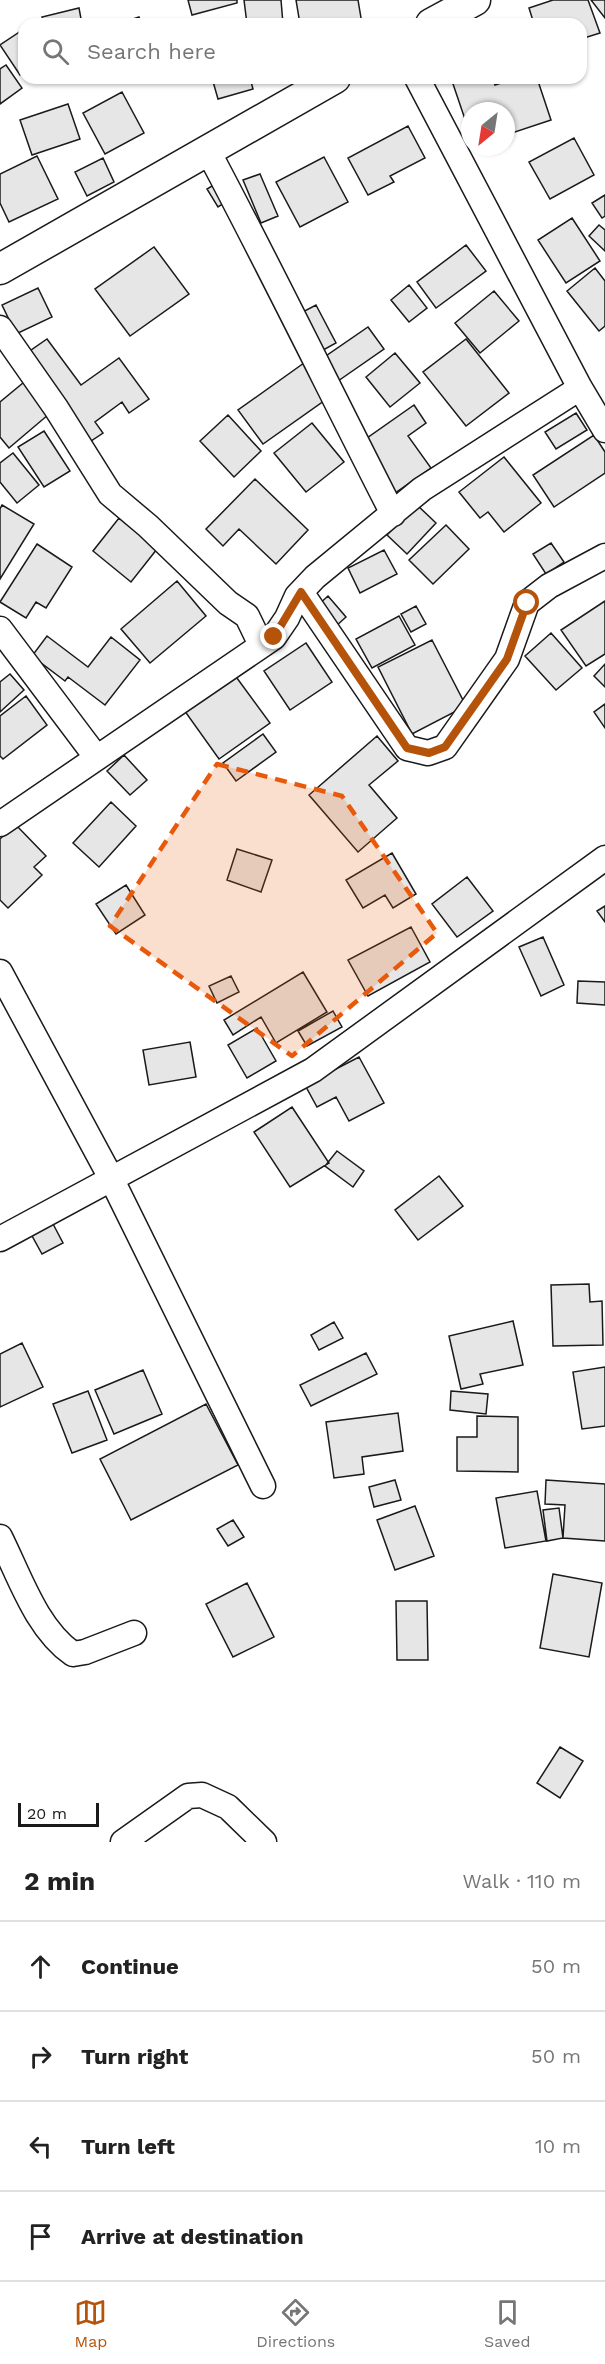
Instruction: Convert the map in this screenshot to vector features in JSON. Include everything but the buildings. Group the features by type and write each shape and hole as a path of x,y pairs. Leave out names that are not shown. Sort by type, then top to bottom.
{"street":[{"path":"441,18 475,0"},
{"path":"0,269 325,84"},
{"path":"420,84 580,388 605,430"},
{"path":"208,151 275,278 315,363 393,514"},
{"path":"0,328 56,408 110,494 148,526 228,603 247,616 261,645"},
{"path":"0,824 274,637 301,592 422,489 580,388"},
{"path":"301,592 407,748 429,753 445,747 507,659 527,603 549,585 605,556"},
{"path":"0,629 97,758"},
{"path":"0,1239 313,1070 605,858"},
{"path":"0,972 111,1178 263,1485"},
{"path":"0,1537 40,1617 57,1643 73,1654 85,1652 134,1633"},
{"path":"123,1842 188,1796 202,1795 215,1799 228,1808 264,1842"}],"highlighted area":[{"path":"217,764 342,796 437,933 292,1056 110,926"}],"route":[{"path":"274,637 301,592 407,748 429,753 445,747 507,659 527,603"}]}
